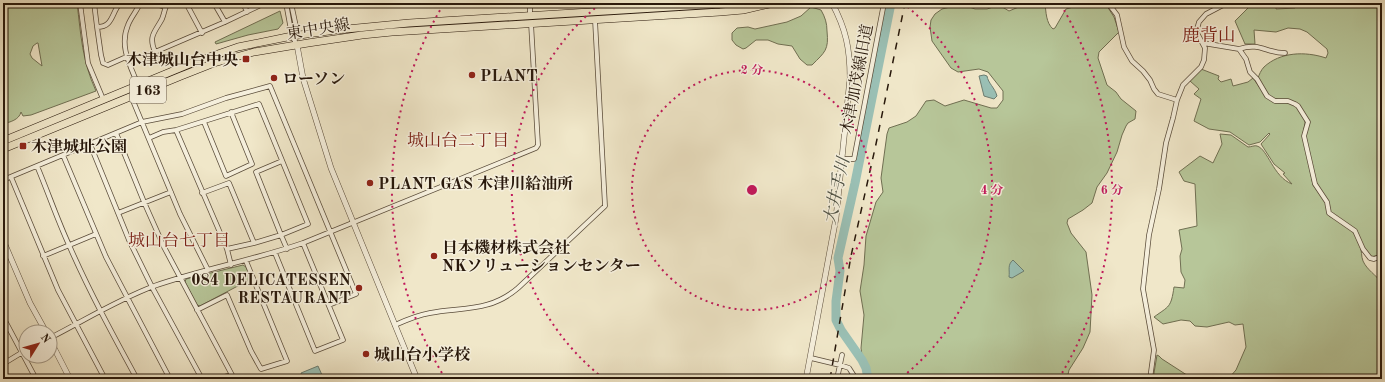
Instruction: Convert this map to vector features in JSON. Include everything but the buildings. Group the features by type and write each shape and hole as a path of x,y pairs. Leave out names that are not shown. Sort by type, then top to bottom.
{"highway":[{"name":"東中央線","path":"3,149 214,63 254,52 370,34 531,20 644,6 737,3"},
{"name":"東中央線","path":"3,141 192,63 244,46 295,36 373,26 531,20 595,20 736,11 774,3"}],"street":[{"path":"80,3 88,63 103,99"},
{"path":"94,3 101,55 104,64 108,65 126,57"},
{"path":"97,27 104,27 107,25 120,3"},
{"path":"138,85 126,57 124,42 129,21 140,3"},
{"path":"152,3 166,5 161,20 153,35 152,42 155,52 202,33 265,3"},
{"path":"186,3 202,33"},
{"path":"214,3 225,22"},
{"path":"243,3 247,12"},
{"path":"286,3 295,36 303,78 331,168 417,379"},
{"path":"292,3 295,36"},
{"path":"58,334 100,310 152,287 180,277 288,249 536,148 538,144 530,3"},
{"path":"806,379 833,240 850,78 850,58 846,34 832,3"},
{"name":"木津加茂線旧道","path":"842,159 854,159 884,3"},
{"path":"1108,3 1117,15 1124,47 1132,61 1143,71 1158,94 1177,100"},
{"path":"1150,379 1154,350 1143,290 1149,235 1159,189 1166,143 1177,100 1184,85 1201,67 1205,54 1205,48 1197,34 1199,22 1206,14 1227,3"},
{"path":"395,325 430,313 482,307 504,299 518,288 605,206 595,20"},
{"path":"1203,43 1239,49 1258,46 1272,52 1285,53"},
{"path":"1239,49 1246,59 1250,72 1257,79 1267,96 1275,101 1288,101 1295,104 1307,120 1308,124 1304,136 1315,184 1327,202 1329,213 1353,228 1363,249 1370,258 1374,259 1382,256"},
{"path":"3,180 142,122 182,114 226,98 270,86 356,294 329,305"},
{"path":"131,96 171,192 208,270"},
{"path":"149,138 162,132 176,130 204,122 259,104 308,224 281,235 227,250"},
{"path":"204,122 226,176 252,164 231,112"},
{"path":"176,130 227,250 231,265"},
{"path":"116,133 164,247 232,375 216,379"},
{"path":"90,144 129,240 152,287 202,379"},
{"path":"63,155 96,234 126,298 170,379"},
{"path":"282,161 256,172 288,249"},
{"path":"37,166 69,244 100,310 137,379"},
{"path":"11,177 58,290 105,379"},
{"path":"202,193 229,183 254,243"},
{"path":"118,213 171,192"},
{"path":"43,256 96,234"},
{"path":"3,240 27,296 42,324"},
{"path":"275,253 315,351 343,340 303,243"},
{"path":"197,310 227,295 251,351 261,369 287,361 246,261"},
{"path":"3,317 18,341"},
{"path":"3,364 18,355"},
{"path":"58,355 70,379"},
{"path":"837,379 842,355"},
{"path":"811,358 849,368 856,379"},
{"path":"30,364 36,379"}],"green space":[{"path":"3,3 30,5 30,3 77,3 85,58 91,80 96,91 31,115 23,116 21,112 16,119 3,124","holes":["38,43 42,66 32,58 30,54 33,46"]},
{"path":"1022,3 1045,3 1048,21 1053,29 1066,9 1088,3 1105,3 1114,17 1119,32 1099,52 1098,58 1107,85 1136,111 1135,119 1126,126 1117,152 1107,173 1097,187 1092,203 1068,219 1067,223 1071,233 1086,252 1092,295 1090,332 1083,348 1069,370 1067,379 865,379 861,348 864,315 860,291 866,236 876,202 883,192 881,178 889,128 907,122 916,116 926,101 934,100 945,106 964,100 991,108 997,108 1003,100 1003,91 988,72 979,69 958,72 951,68 932,41 930,27 931,20 935,14 942,9 954,6 964,5 975,9 987,9 999,5 1009,11 1021,6"},
{"path":"1253,3 1276,3 1276,9 1295,8 1296,3 1382,3 1382,254 1371,257 1364,248 1356,230 1332,215 1316,183 1305,136 1309,123 1299,106 1270,97 1258,78 1264,67 1277,58 1293,54 1310,54 1326,58 1328,53 1327,49 1307,32 1300,29 1288,28 1276,32 1254,30 1255,44 1245,44 1235,21"},
{"path":"811,7 821,10 825,18 827,37 827,47 812,65 807,65 800,59 792,46 778,44 768,40 756,40 743,49 736,45 732,40 732,33 737,28 748,27 755,29 787,22 801,16"},
{"path":"280,11 283,23 278,29 248,35 216,44 215,42"},
{"path":"1201,69 1219,76 1218,79 1221,82 1231,79 1233,86 1248,82 1253,78 1268,99 1290,103 1297,107 1305,119 1303,134 1313,185 1326,203 1329,216 1344,224 1355,235 1360,246 1362,259 1369,270 1382,283 1382,379 1228,379 1236,370 1246,347 1243,324 1235,325 1229,322 1207,327 1195,326 1190,321 1181,320 1163,324 1154,317 1163,311 1170,303 1174,287 1184,288 1185,280 1181,272 1180,256 1182,249 1179,230 1197,226 1195,184 1184,181 1179,172 1200,156 1213,163 1222,144 1220,134 1231,135 1248,147 1256,146 1261,148 1280,176 1292,184 1283,174 1285,173 1274,164 1261,144 1270,134 1269,133 1260,142 1249,145 1230,132 1209,129 1194,121 1201,99 1194,94 1199,89 1190,81"},
{"path":"243,265 246,267 251,279 200,306 197,305 185,282 186,279"},
{"path":"1157,355 1162,359 1193,379 1153,379"}],"water":[{"path":"979,76 987,76 996,93 997,96 994,99 984,96"},
{"path":"1013,260 1024,271 1012,278 1009,277 1009,268"},
{"path":"318,366 322,375 313,379 303,379 301,373"}],"waterway":[{"name":"大井手川","path":"868,379 866,368 862,360 841,330 836,320 836,301 840,271 838,258 855,183 891,3"}],"railway":[{"path":"830,379 851,256 905,3"}],"place":[{"name":"木津城山台中央","path":"246,59"},
{"name":"PLANT","path":"472,75"},
{"name":"ローソン","path":"274,78"},
{"name":"木津城址公園","path":"23,146"},
{"name":"PLANT GAS 木津川給油所","path":"370,183"},
{"name":"日本機材株式会社 NKソリューションセンター","path":"434,256"},
{"name":"084 DELICATESSEN RESTAURANT","path":"359,288"},
{"name":"城山台小学校","path":"366,354"}],"district":[{"name":"鹿背山","path":"1209,35"},
{"name":"城山台二丁目","path":"458,140"},
{"name":"城山台七丁目","path":"179,240"}]}
